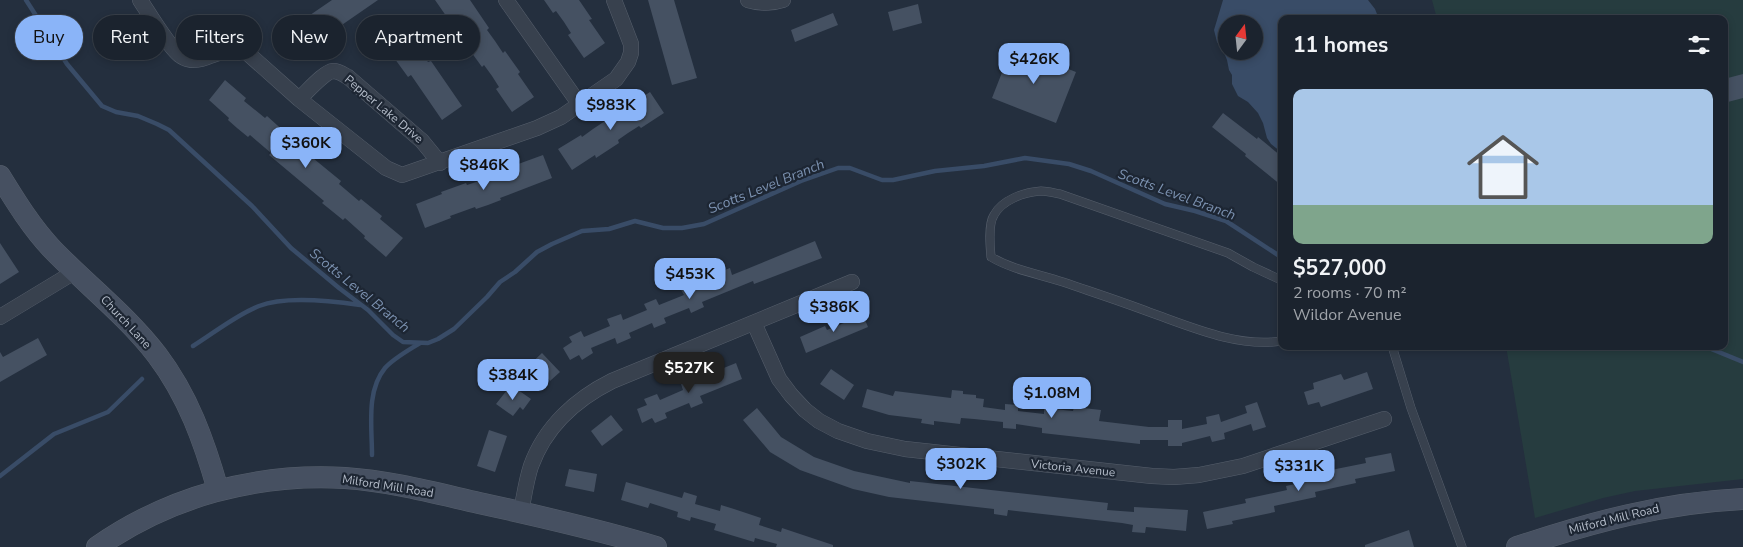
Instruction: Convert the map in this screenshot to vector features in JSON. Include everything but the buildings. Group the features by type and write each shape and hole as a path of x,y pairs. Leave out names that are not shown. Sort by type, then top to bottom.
{"main road":[{"name":"Church Lane","path":"0,176 34,227 54,250 138,332 170,373 195,420 218,490"},
{"name":"Milford Mill Road","path":"108,544 172,506 218,490 278,480 346,478 430,492 521,512 601,530 656,547"},
{"name":"Milford Mill Road","path":"1517,547 1561,532 1635,512 1743,499"}],"street":[{"path":"140,0 179,56 194,60 204,59 230,49 238,48 244,50 300,99 386,168 402,175 440,163 561,118 616,79 628,62 631,44 614,0"},
{"path":"506,0 580,105"},
{"path":"754,2 770,4 783,0"},
{"name":"Pepper Lake Drive","path":"300,99 325,74 333,71 340,72 422,141 440,163"},
{"path":"0,318 76,271"},
{"path":"521,512 532,466 541,445 562,416 593,390 852,282"},
{"name":"Victoria Avenue","path":"754,323 779,379 805,410 819,421 838,431 867,441 905,449 1174,477 1220,472 1243,466 1384,420"}],"lane":[{"path":"1278,279 1228,253 1060,194 1041,191 1019,196 1001,205 993,216 990,241 991,257 1003,265 1054,279 1204,332 1245,340 1278,341"},
{"path":"1393,350 1411,408 1462,547"}],"green space":[{"path":"1432,0 1743,0 1743,479 1635,491 1603,498 1535,518 1507,350 1728,350 1728,15 1436,15"}],"water":[{"path":"1223,0 1368,0 1377,15 1278,15 1278,150 1267,138 1258,113 1248,102 1238,96 1232,84 1232,75 1227,60 1263,60 1263,15 1218,15"},
{"path":"1218,17 1218,43 1214,30"}],"waterway":[{"name":"Scotts Level Branch","path":"26,0 67,64 102,106 116,112 138,116 169,130 252,206 291,248 368,310 393,335 403,342 428,343 438,339 454,329 500,282 515,272 537,252 582,231 609,229 635,221 663,228 682,228 704,224 801,181 838,168 850,168 882,180 893,180 935,171 984,166 1025,158 1069,164 1091,171 1165,204 1226,221 1278,255"},
{"path":"193,346 242,314 270,303 309,300 360,305"},
{"path":"372,455 371,410 375,387 379,377 393,361 420,343"},
{"name":"Scotts Level Branch","path":"1714,350 1743,362"},
{"path":"0,476 54,434 108,412 142,379"}]}
